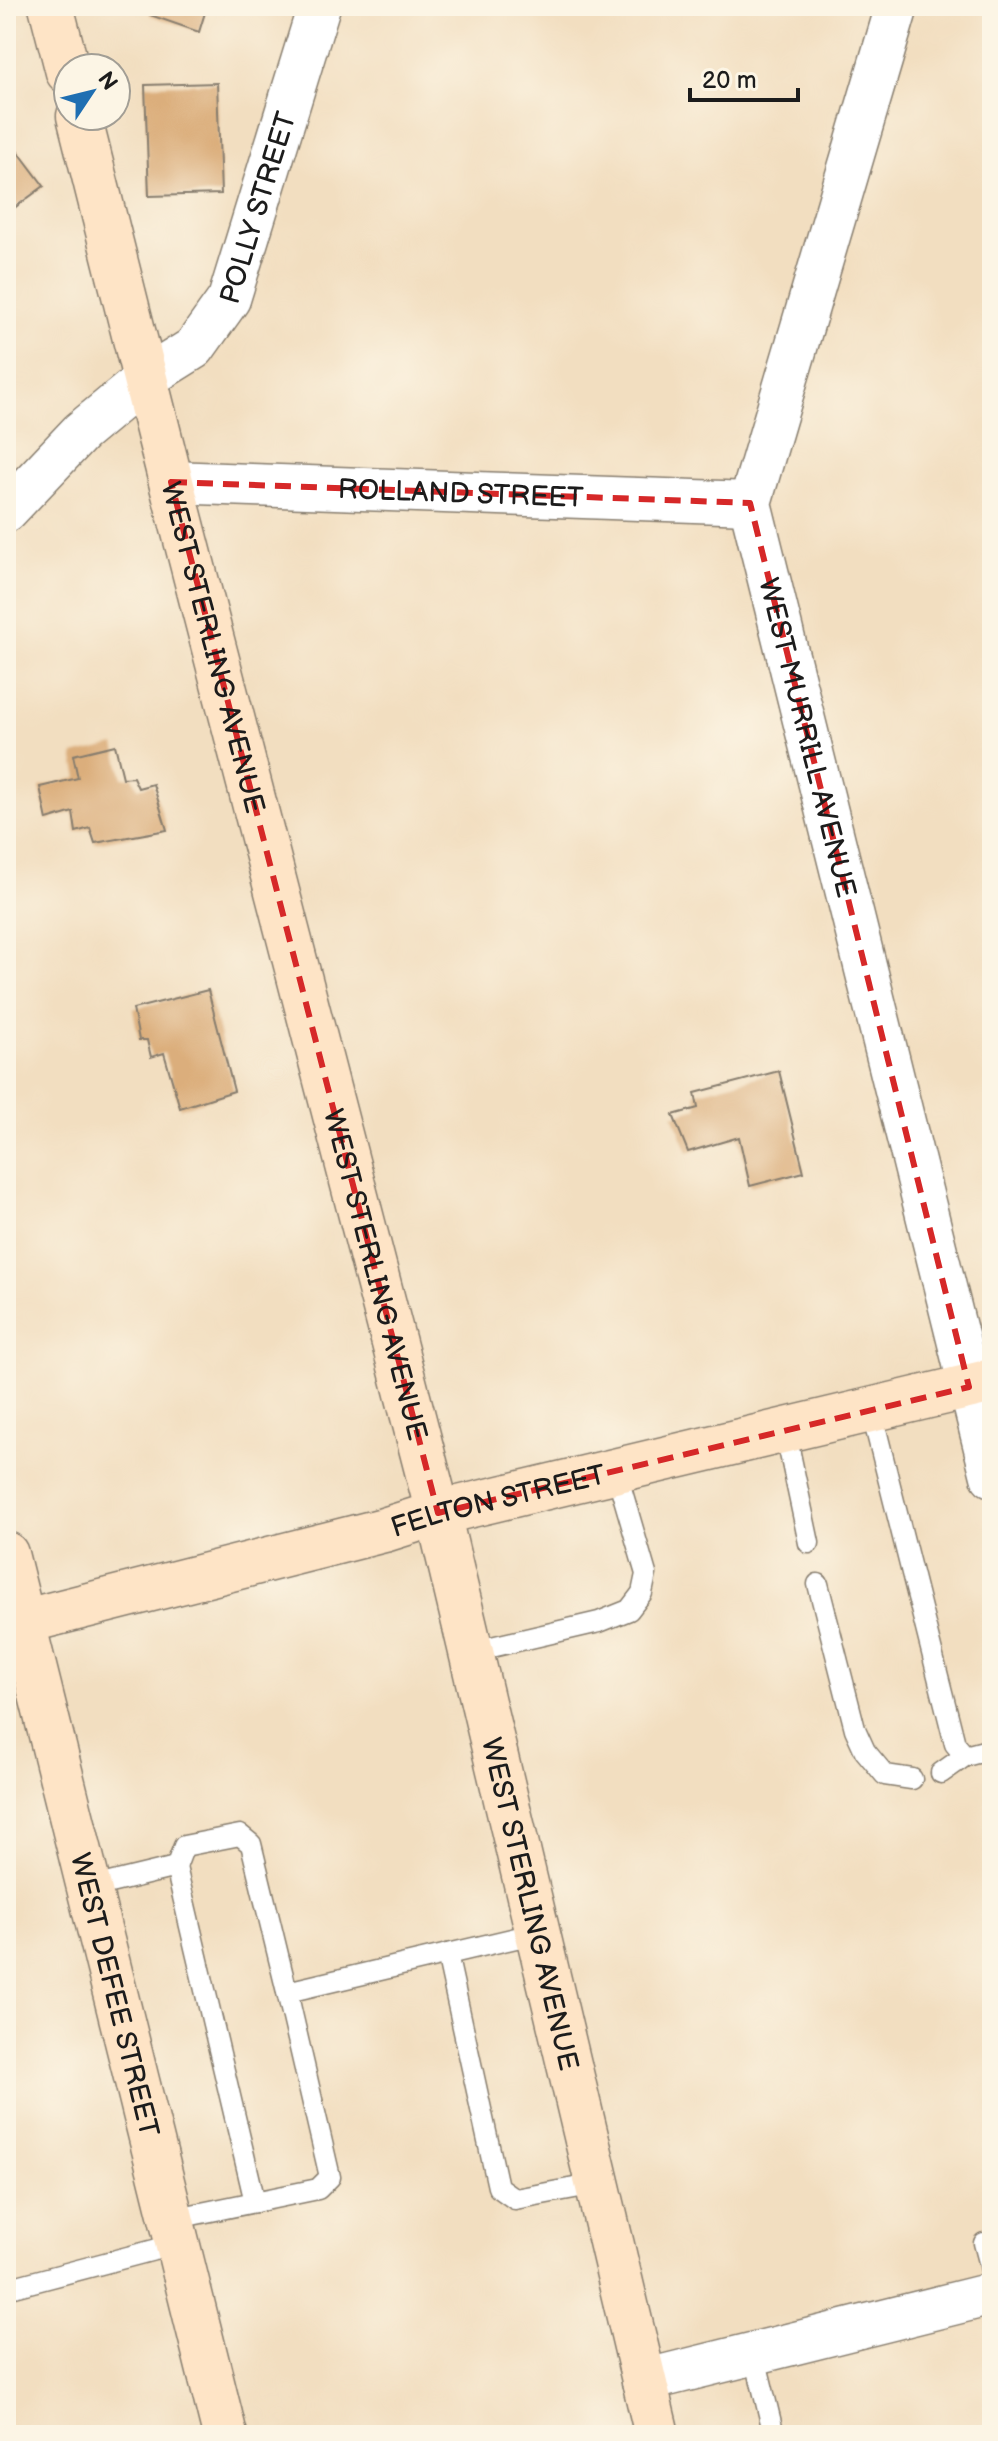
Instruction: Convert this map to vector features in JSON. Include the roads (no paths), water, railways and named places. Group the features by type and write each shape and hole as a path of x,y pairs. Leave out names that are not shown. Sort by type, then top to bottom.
{"main road":[{"path":"51,6 63,52"},
{"name":"WEST STERLING AVENUE","path":"83,132 438,1513 657,2435"},
{"name":"FELTON STREET","path":"14,1624 384,1530 438,1513 980,1384"},
{"name":"WEST DEFEE STREET","path":"6,1554 14,1624 89,1888 225,2435"}],"street":[{"name":"POLLY STREET","path":"6,511 81,432 146,378 194,348 229,299 319,6"},
{"path":"750,503 897,6"},
{"name":"ROLLAND STREET","path":"171,482 750,503"},
{"name":"WEST MURRILL AVENUE","path":"750,503 980,1384 992,1476"},
{"path":"643,2381 992,2294"}],"lane":[{"path":"871,1410 955,1744 965,1756"},
{"path":"785,1430 809,1543"},
{"path":"470,1652 599,1622 629,1610 642,1593 646,1574 616,1471"},
{"path":"818,1584 855,1729 865,1751 885,1775 912,1779"},
{"path":"941,1773 965,1756 992,1749"},
{"path":"6,2289 255,2202 318,2189 330,2177 251,1844 240,1835 184,1846 176,1867 255,2202"},
{"path":"89,1888 176,1867"},
{"path":"287,1992 537,1933"},
{"path":"447,1954 498,2187 515,2199 596,2184"},
{"path":"984,2243 992,2273"},
{"path":"754,2353 774,2435"}]}
